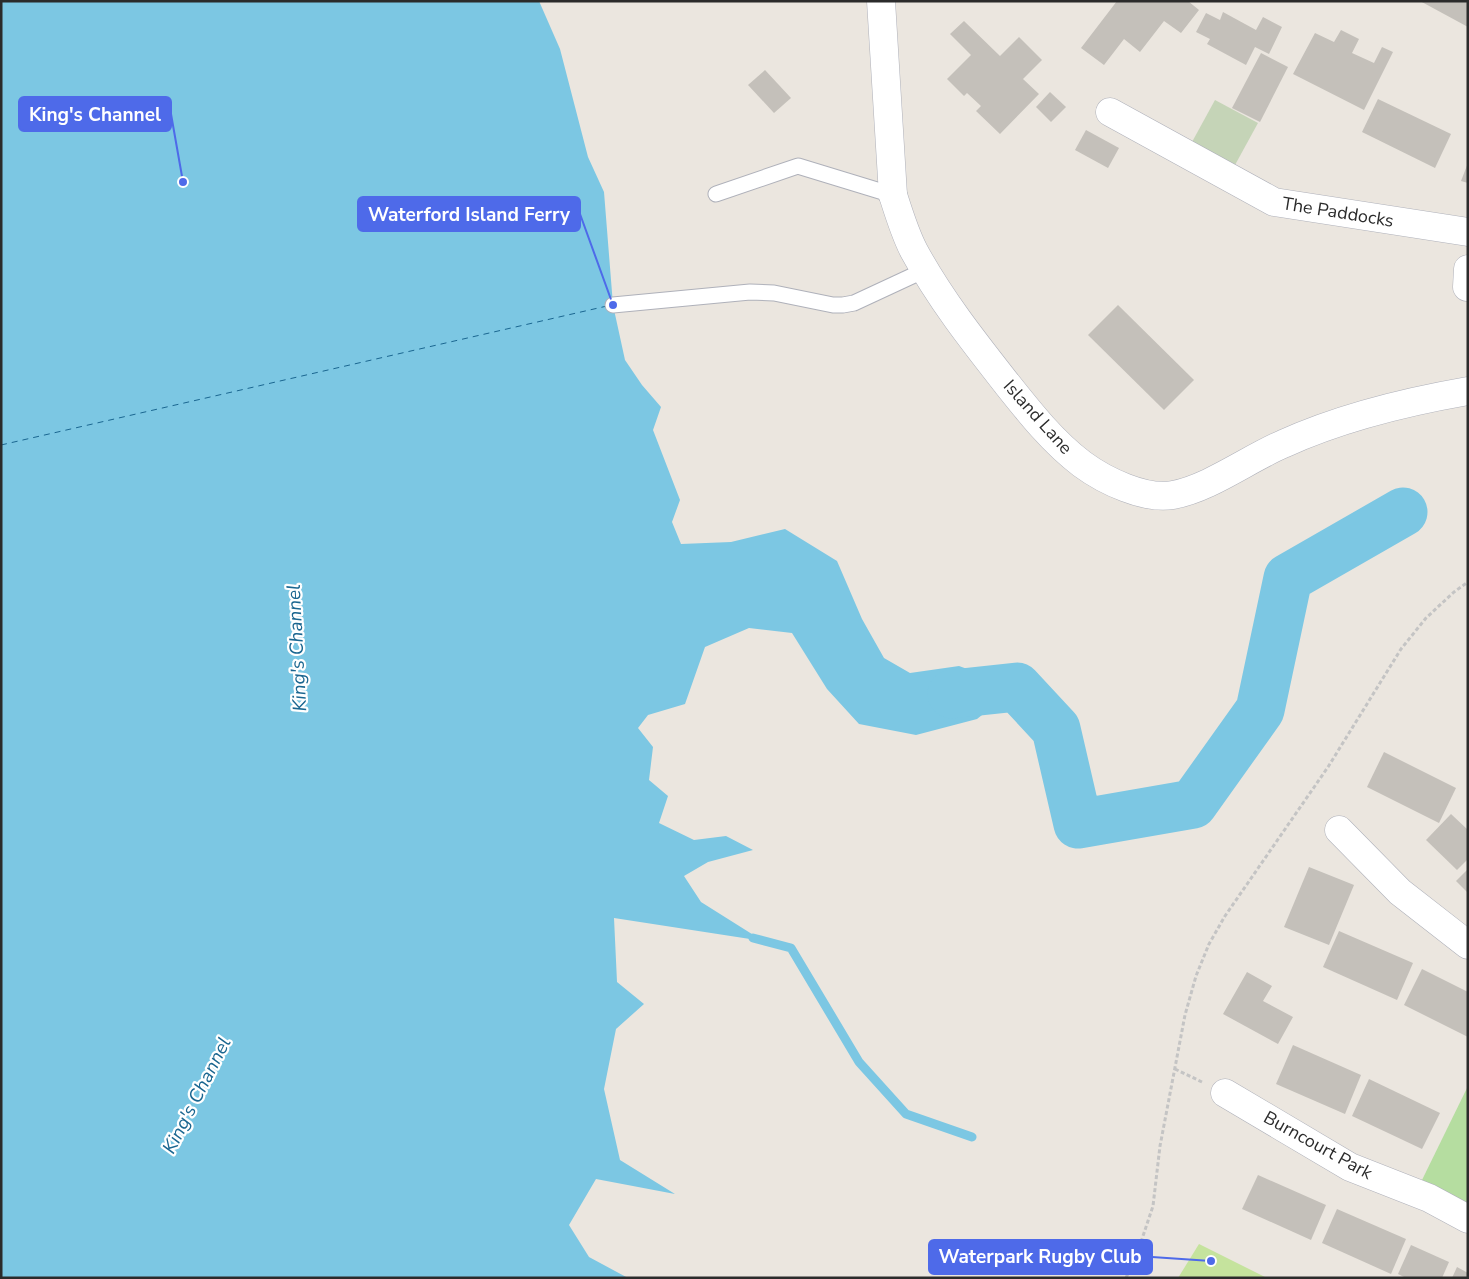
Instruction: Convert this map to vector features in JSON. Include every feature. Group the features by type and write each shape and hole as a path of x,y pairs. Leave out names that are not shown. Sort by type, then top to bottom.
{"street":[{"name":"Island Lane","path":"881,1 893,195 905,232 914,251 940,294 979,349 1038,422 1083,465 1108,480 1132,490 1152,495 1172,495 1192,490 1282,444 1328,426 1378,410 1468,390"},
{"name":"The Paddocks","path":"1110,112 1274,202 1468,232"},
{"path":"1468,269 1468,287"},
{"path":"1339,830 1400,892 1468,945"},
{"name":"Burncourt Park","path":"1225,1093 1350,1167 1429,1198 1468,1219"}],"lane":[{"path":"716,194 798,166 893,195"},
{"path":"613,305 750,292 774,292 833,305 843,305 854,303 925,270"}],"path":[{"path":"1126,1278 1140,1245 1153,1206 1160,1146 1185,1015 1196,976 1209,944 1225,916 1328,767 1401,649 1426,618 1454,592 1468,582"}],"green space":[{"path":"1215,100 1258,123 1235,165 1192,142"},
{"path":"1468,1086 1468,1205 1422,1180"},
{"path":"1199,1244 1267,1278 1178,1278"}],"water":[{"path":"1,1 539,1 560,49 588,157 604,192 613,305 625,360 642,385 661,407 653,430 680,500 672,522 681,544 731,542 785,529 837,561 862,619 884,658 910,673 959,666 1017,687 977,719 916,735 859,724 827,689 792,633 749,628 705,647 685,704 648,715 638,728 653,747 649,780 668,796 659,823 694,840 726,836 753,850 708,862 684,876 701,902 763,941 614,918 617,982 644,1004 616,1029 604,1089 620,1160 675,1194 596,1179 569,1225 589,1257 628,1278 1,1278"}],"building":[{"path":"1117,1 1188,1 1199,10 1181,33 1164,21 1140,52 1124,39 1104,65 1081,48"},
{"path":"1420,1 1468,1 1468,27"},
{"path":"1223,12 1256,30 1263,17 1282,27 1269,54 1255,47 1246,65 1207,44 1210,39 1196,32 1206,13 1220,20"},
{"path":"964,21 1000,56 1019,37 1042,60 1023,79 1039,94 1000,134 976,111 981,106 967,93 964,96 947,79 971,55 950,34"},
{"path":"1341,30 1359,39 1352,53 1374,63 1382,47 1393,52 1364,110 1293,74 1315,33 1334,42"},
{"path":"1261,53 1288,67 1260,122 1232,108"},
{"path":"765,70 791,98 774,113 748,85"},
{"path":"1050,92 1066,107 1051,122 1036,107"},
{"path":"1378,99 1451,134 1435,168 1362,132"},
{"path":"1086,130 1119,148 1108,168 1075,150"},
{"path":"1468,163 1468,183 1461,181"},
{"path":"1118,305 1194,380 1164,410 1088,335"},
{"path":"1384,752 1456,788 1439,823 1367,787"},
{"path":"1451,814 1468,830 1468,859 1457,870 1426,840"},
{"path":"1309,867 1354,885 1329,945 1284,927"},
{"path":"1468,869 1468,893 1456,881"},
{"path":"1339,931 1413,963 1397,1000 1323,967"},
{"path":"1422,969 1468,992 1468,1037 1404,1005"},
{"path":"1247,972 1272,986 1263,1001 1293,1017 1278,1044 1223,1014"},
{"path":"1293,1045 1361,1075 1345,1114 1276,1084"},
{"path":"1369,1079 1440,1113 1422,1149 1352,1116"},
{"path":"1258,1175 1326,1205 1311,1240 1242,1209"},
{"path":"1337,1209 1406,1239 1391,1274 1322,1243"},
{"path":"1411,1245 1449,1262 1442,1278 1406,1278 1398,1274"},
{"path":"1457,1267 1468,1273 1468,1278 1452,1278"}],"waterway":[{"path":"952,694 1017,687 1056,729 1078,824 1193,804 1260,710 1288,578 1403,512"},
{"path":"753,938 791,948 859,1062 906,1114 972,1137"}],"ferry route":[{"path":"1,445 607,306"}],"place":[{"name":"King's Channel","path":"183,182"},
{"name":"Waterford Island Ferry","path":"613,305"},
{"name":"Waterpark Rugby Club","path":"1211,1261"}]}
